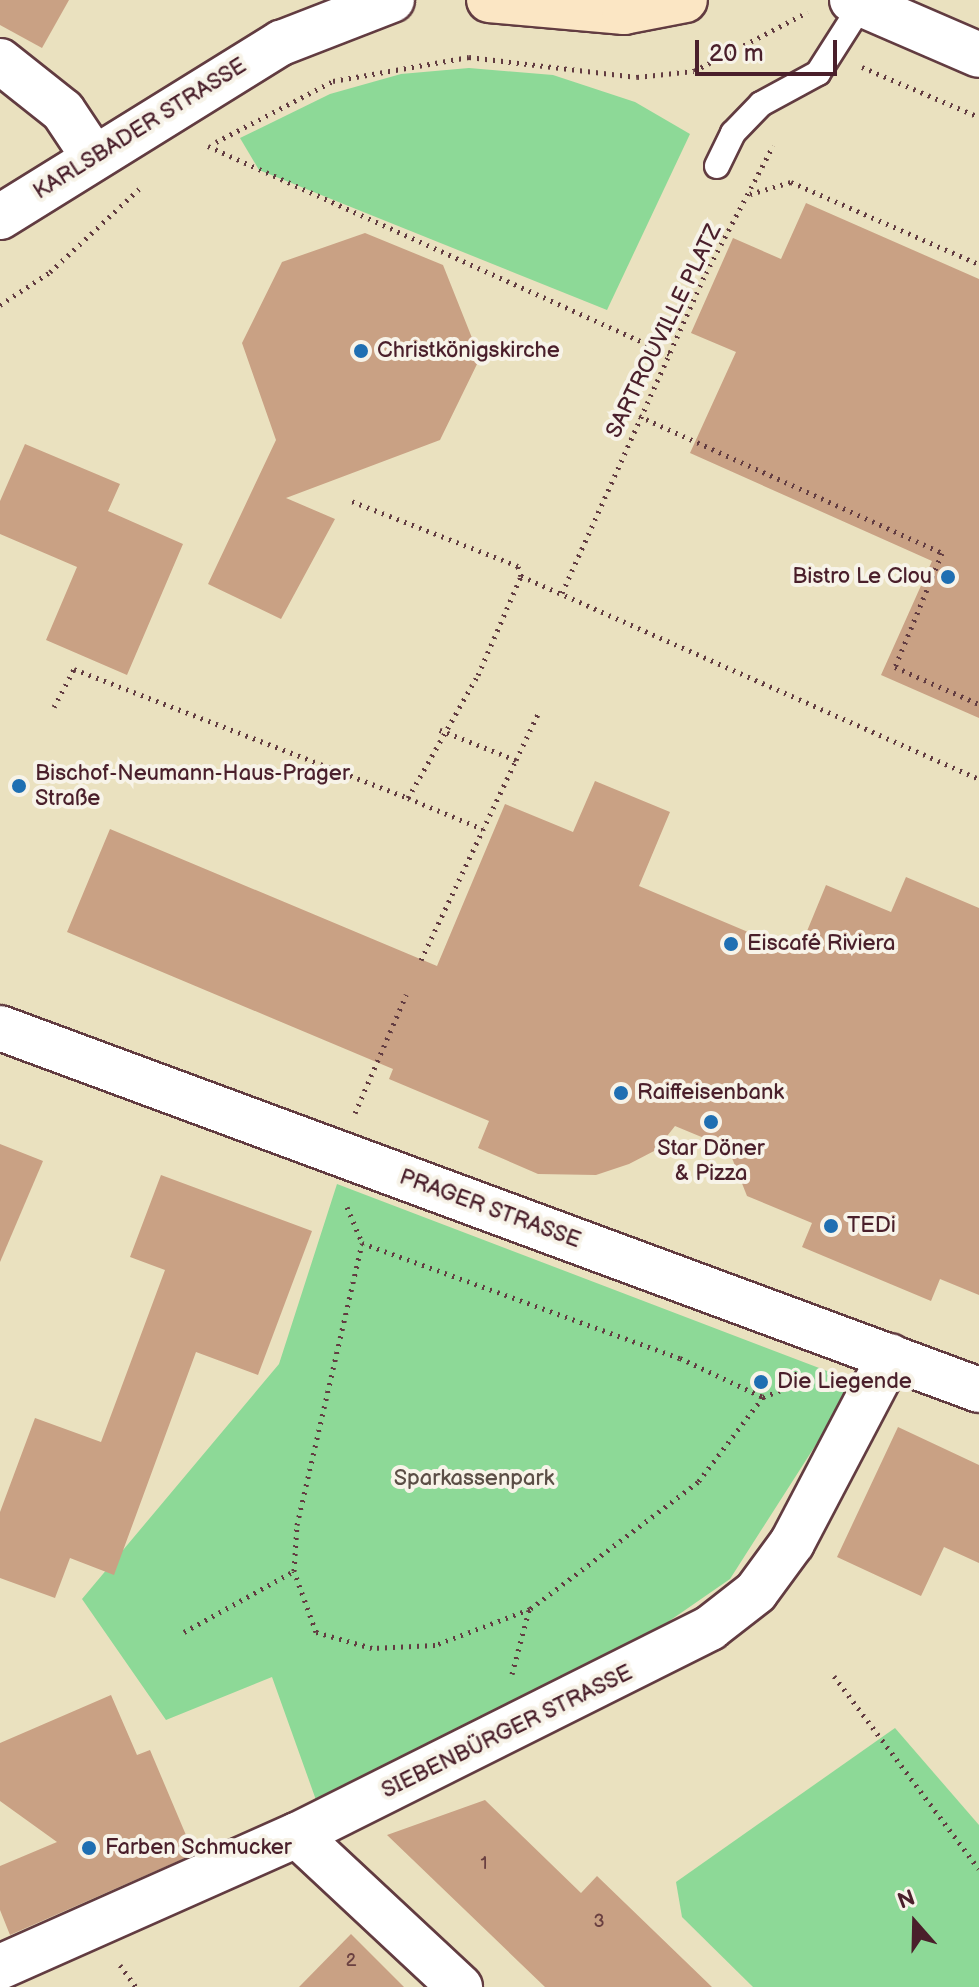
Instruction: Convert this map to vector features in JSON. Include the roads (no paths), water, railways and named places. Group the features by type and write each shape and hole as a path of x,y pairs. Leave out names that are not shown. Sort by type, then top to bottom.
{"street":[{"name":"KARLSBADER STRASSE","path":"0,217 93,156 281,43 392,0"},
{"path":"489,0 624,12 685,0"},
{"path":"843,4 979,55"},
{"path":"0,61 63,111 93,156"},
{"name":"PRAGER STRASSE","path":"0,1028 979,1390"},
{"name":"SIEBENBÜRGER STRASSE","path":"0,1967 297,1835 626,1675 710,1628 756,1592 792,1543 890,1356"},
{"path":"297,1835 460,1987"}],"lane":[{"path":"717,166 733,133 796,85 818,73 831,53 843,4"}],"place":[{"name":"Christkönigskirche","path":"361,351"},
{"name":"Bistro Le Clou","path":"948,577"},
{"name":"Bischof-Neumann-Haus-Prager Straße","path":"19,786"},
{"name":"Eiscafé Riviera","path":"731,944"},
{"name":"Raiffeisenbank","path":"621,1093"},
{"name":"Star Döner & Pizza","path":"711,1122"},
{"name":"TEDi","path":"831,1226"},
{"name":"Die Liegende","path":"761,1382"},
{"name":"Farben Schmucker","path":"89,1848"}],"park label":[{"name":"Sparkassenpark","path":"474,1479"}]}
